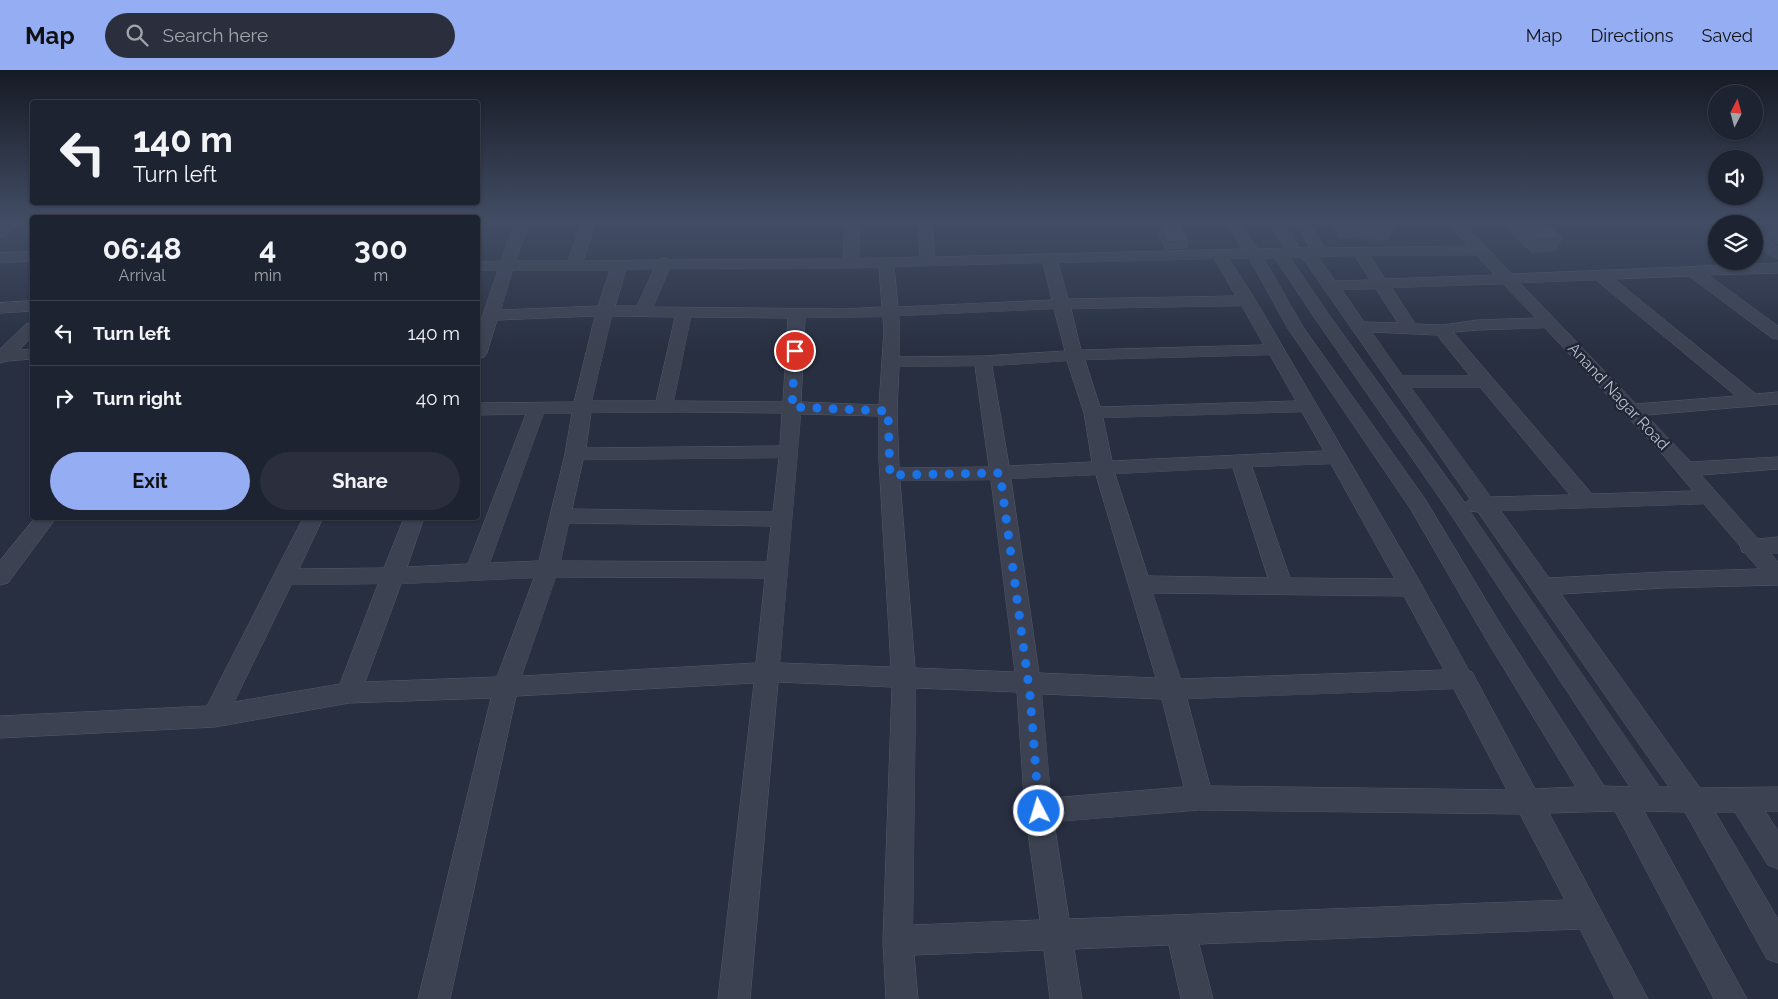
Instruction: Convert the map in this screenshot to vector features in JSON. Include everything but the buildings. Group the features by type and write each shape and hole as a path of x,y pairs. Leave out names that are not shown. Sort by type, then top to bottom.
{"street":[{"path":"480,266 502,264"},
{"path":"480,347 492,315 507,264"},
{"path":"434,999 506,688 548,569 575,454 581,407 604,311 620,264"},
{"path":"644,312 664,264"},
{"path":"886,264 890,312 891,362 888,411 890,475 904,679 898,941 902,999"},
{"path":"1051,264 1074,354 1093,414 1103,467 1172,689 1200,798"},
{"path":"1225,264 1463,679 1632,999"},
{"path":"1260,264 1295,327 1418,504 1494,633 1610,798 1731,999"},
{"path":"1305,264 1322,317 1455,506 1653,799"},
{"path":"1312,264 1332,286 1359,328 1693,800 1778,948"},
{"path":"1368,264 1410,329"},
{"name":"Anand Nagar Road","path":"1494,264 1686,469 1750,547 1778,577"},
{"path":"1332,286 1778,268"},
{"path":"1693,272 1778,334"},
{"path":"1599,275 1752,400"},
{"path":"492,315 604,311 797,314 890,312 1061,304 1248,301"},
{"path":"0,308 30,306"},
{"path":"664,407 684,312"},
{"path":"734,999 789,452 797,314"},
{"path":"1359,328 1444,330 1450,327 1464,326 1550,323"},
{"path":"1,357 30,330"},
{"path":"1444,330 1446,337 1588,501"},
{"path":"891,362 983,361 1074,354 1274,350"},
{"path":"1,357 30,354"},
{"path":"983,361 1028,683 1039,811 1066,999"},
{"path":"1398,381 1484,382"},
{"path":"1632,410 1778,398"},
{"path":"1093,414 1308,406"},
{"path":"480,410 581,407 792,407 888,411"},
{"path":"476,572 537,408"},
{"path":"575,454 789,452"},
{"path":"890,475 1000,473 1336,457"},
{"path":"1240,461 1282,586"},
{"path":"1686,469 1778,463"},
{"path":"1418,504 1455,506 1708,497"},
{"path":"561,516 782,519"},
{"path":"0,577 44,520"},
{"path":"215,716 312,520"},
{"path":"349,693 413,520"},
{"path":"1750,547 1778,545"},
{"path":"285,577 392,576 548,569 776,570"},
{"path":"1544,587 1663,580 1778,577"},
{"path":"1139,584 1412,588"},
{"path":"0,727 215,716 349,693 506,688 767,672 1172,689 1463,679"},
{"path":"1039,811 1200,798 1528,802 1610,798 1693,800 1778,799"},
{"path":"1743,800 1778,856"},
{"path":"898,941 1588,914"},
{"path":"1181,930 1197,999"}],"route":[{"path":"795,351 792,407 888,411 890,475 1000,473 1030,695 1039,811"}]}
